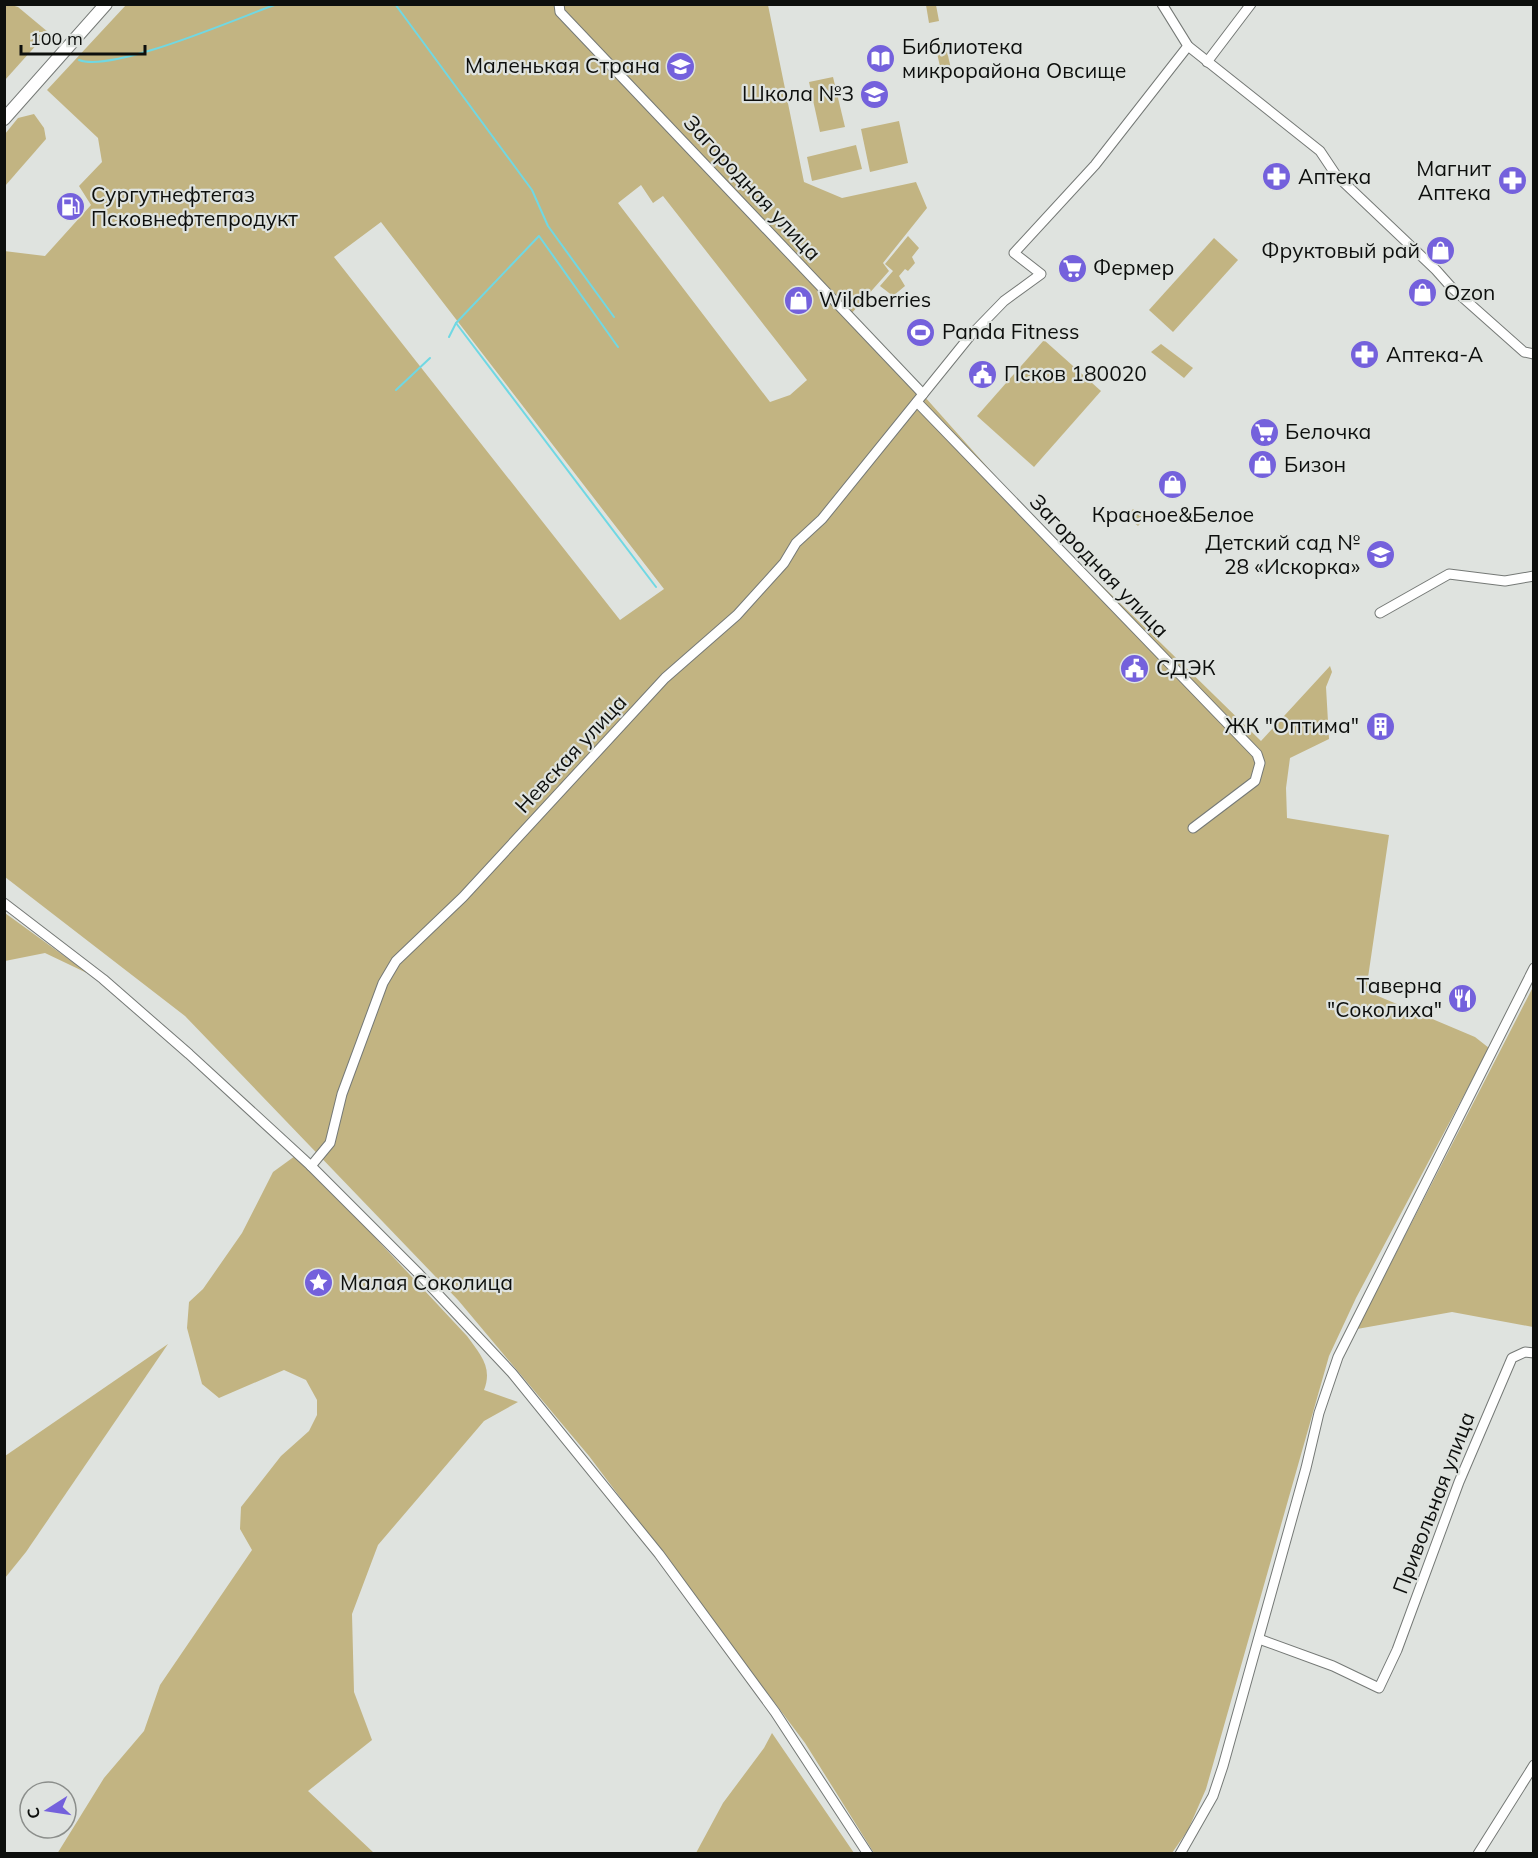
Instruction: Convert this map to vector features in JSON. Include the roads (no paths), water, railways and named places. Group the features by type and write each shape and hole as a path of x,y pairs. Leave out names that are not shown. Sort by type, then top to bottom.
{"highway":[{"path":"4,119 106,4"}],"street":[{"name":"Загородная улица","path":"559,4 560,12 920,398 1257,754 1260,763 1255,781 1193,828"},
{"path":"1162,4 1188,46 1320,151 1336,175 1437,270 1452,288 1524,352 1533,354"},
{"path":"1207,62 1251,4"},
{"name":"Невская улица","path":"311,1166 330,1143 342,1094 383,983 396,961 463,897 664,678 737,615 784,563 796,543 822,519 992,312 1041,274 1014,253 1095,165 1188,46"},
{"path":"1380,613 1449,574 1505,581 1533,576"},
{"path":"4,903 129,1001 311,1166 419,1274 512,1373 659,1554 775,1712 868,1854"},
{"path":"1180,1854 1213,1796 1319,1413 1338,1357 1533,968"},
{"name":"Привольная улица","path":"1258,1639 1333,1666 1379,1688 1383,1683 1459,1482 1512,1358 1525,1352 1533,1353"},
{"path":"1478,1854 1533,1765"}],"waterway":[{"path":"79,60 96,62 146,52 277,4"},
{"path":"395,4 532,190 548,226 614,317"},
{"path":"449,337 456,323 539,236 618,347"},
{"path":"456,323 656,587"},
{"path":"396,390 430,358"}],"place":[{"name":"Библиотека микрорайона Овсище","path":"881,59"},
{"name":"Маленькая Страна","path":"681,66"},
{"name":"Школа №3","path":"875,94"},
{"name":"Аптека","path":"1277,177"},
{"name":"Магнит Аптека","path":"1512,181"},
{"name":"Сургутнефтегаз Псковнефтепродукт","path":"70,207"},
{"name":"Фруктовый рай","path":"1441,251"},
{"name":"Фермер","path":"1072,268"},
{"name":"Ozon","path":"1423,293"},
{"name":"Wildberries","path":"798,300"},
{"name":"Panda Fitness","path":"921,332"},
{"name":"Аптека-А","path":"1365,355"},
{"name":"Псков 180020","path":"983,374"},
{"name":"Белочка","path":"1264,432"},
{"name":"Бизон","path":"1263,465"},
{"name":"Красное&Белое","path":"1173,484"},
{"name":"Детский сад № 28 «Искорка»","path":"1381,555"},
{"name":"СДЭК","path":"1135,668"},
{"name":"ЖК \"Оптима\"","path":"1380,726"},
{"name":"Таверна \"Соколиха\"","path":"1463,998"},
{"name":"Малая Соколица","path":"319,1283"}]}
